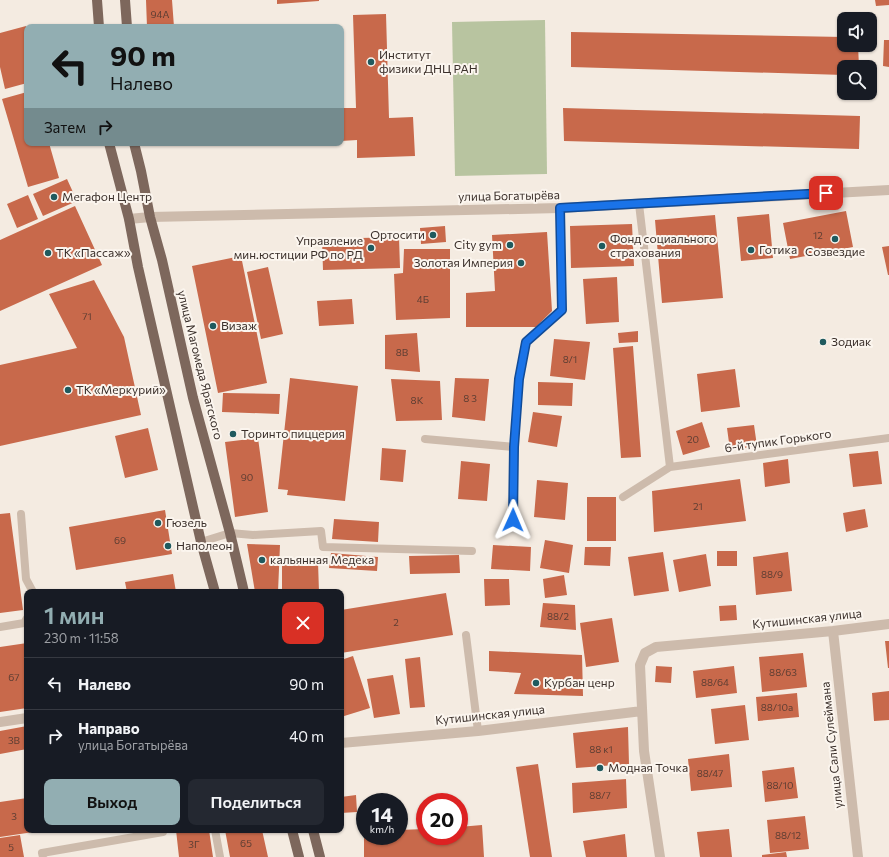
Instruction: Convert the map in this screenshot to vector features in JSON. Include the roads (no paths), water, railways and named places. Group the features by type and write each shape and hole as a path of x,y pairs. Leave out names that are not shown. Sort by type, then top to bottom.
{"main road":[{"path":"97,0 99,24"},
{"path":"125,0 127,24"},
{"path":"110,146 129,219 138,267 201,542 214,589"},
{"name":"улица Магомеда Ярагского","path":"135,146 193,398 230,533 243,589"},
{"path":"293,833 299,857"},
{"path":"314,833 320,857"}],"street":[{"name":"улица Богатырёва","path":"129,219 150,217 560,208 889,190"},
{"name":"Кутишинская улица","path":"344,743 478,731 642,711 640,665 645,653 656,647 833,631 889,624"},
{"name":"улица Сали Сулеймана","path":"833,631 858,857"},
{"path":"642,711 644,751 660,857"},
{"path":"0,722 24,718"}],"lane":[{"path":"623,497 670,467 639,204"},
{"path":"513,520 514,447 519,379 526,342 562,310 560,208"},
{"name":"6-й тупик Горького","path":"670,467 889,438"},
{"path":"425,439 514,447"},
{"path":"21,514 26,579 31,589"},
{"path":"201,542 230,533 253,535 321,531 323,547 472,551"},
{"path":"0,627 24,623"},
{"path":"466,635 478,731"},
{"path":"42,857 42,853 156,833"},
{"path":"216,833 220,857"}],"place":[{"name":"Институт физики ДНЦ РАН","path":"371,62"},
{"name":"Мегафон Центр","path":"54,197"},
{"name":"Ортосити","path":"433,235"},
{"name":"Созвездие","path":"835,239"},
{"name":"City gym","path":"510,245"},
{"name":"Фонд социального страхования","path":"602,246"},
{"name":"Управление мин.юстиции РФ по РД","path":"371,248"},
{"name":"Готика","path":"751,250"},
{"name":"ТК «Пассаж»","path":"48,253"},
{"name":"Золотая Империя","path":"521,263"},
{"name":"Визаж","path":"213,326"},
{"name":"Зодиак","path":"823,342"},
{"name":"ТК «Меркурий»","path":"68,390"},
{"name":"Торинто пиццерия","path":"233,434"},
{"name":"Гюзель","path":"158,523"},
{"name":"Наполеон","path":"168,546"},
{"name":"кальянная Медека","path":"262,560"},
{"name":"Курбан ценр","path":"536,683"},
{"name":"Модная Точка","path":"600,768"}]}
